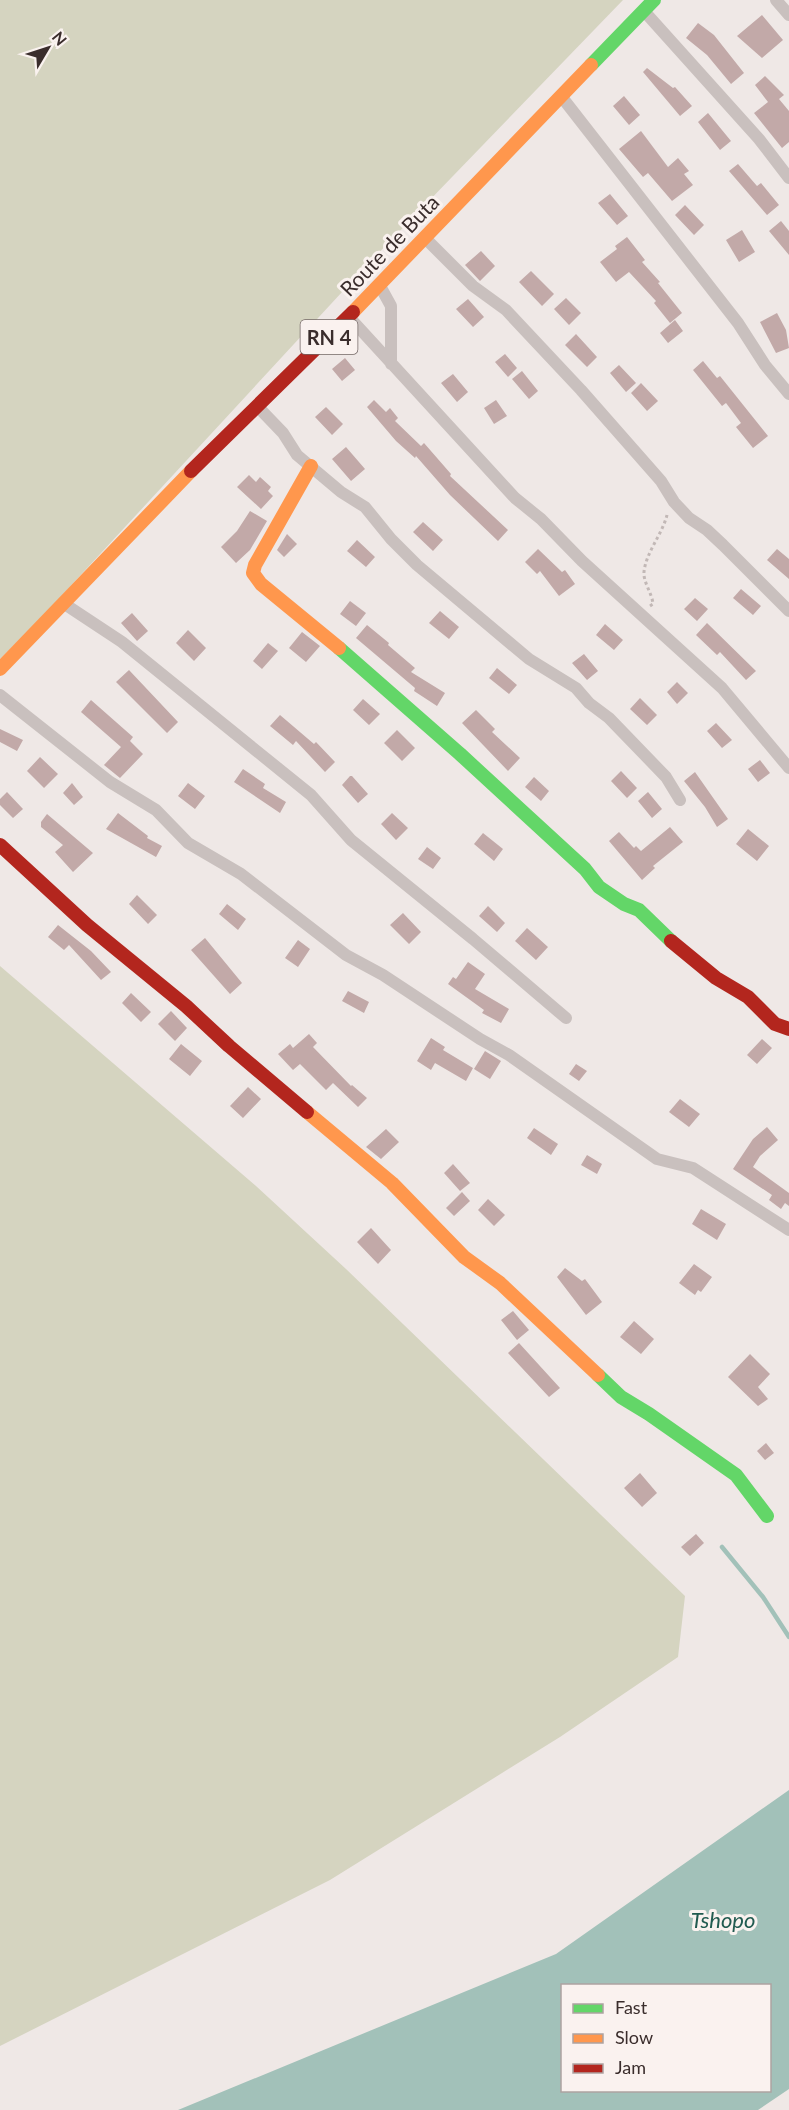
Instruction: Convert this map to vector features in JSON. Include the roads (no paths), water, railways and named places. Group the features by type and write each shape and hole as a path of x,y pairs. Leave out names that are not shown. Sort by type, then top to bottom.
{"main road":[{"name":"Route de Buta","path":"0,669 159,503 349,317 654,0"},
{"path":"311,466 255,565 254,573 261,584 336,645 460,754 585,869 599,887 624,904 639,910 657,929 716,978 748,997 775,1024 789,1029"},
{"path":"0,845 87,925 186,1006 229,1046 384,1176 464,1257 500,1283 621,1397 650,1414 736,1475 767,1516"}],"street":[{"path":"776,0 789,15"},
{"path":"644,10 759,140 789,178"},
{"path":"561,96 724,304 765,365 789,394"},
{"path":"425,238 474,286 506,310 589,398 661,481 674,502 689,518 707,530 789,611"},
{"path":"380,285 391,306 392,363"},
{"path":"349,317 515,498 722,688 789,768"},
{"path":"257,406 287,438 297,455 341,492 365,507 417,565 529,659 576,688 589,703 609,718 666,777 680,800"},
{"path":"63,603 122,642 311,795 351,840 566,1018"},
{"path":"0,695 110,782 156,810 188,843 241,874 346,955 383,975 480,1039 509,1055 657,1159 693,1168 789,1230"}],"water":[{"name":"Tshopo","path":"789,1790 789,2089 758,2110 178,2110 556,1954"}],"waterway":[{"path":"722,1547 763,1597 789,1637"}]}
